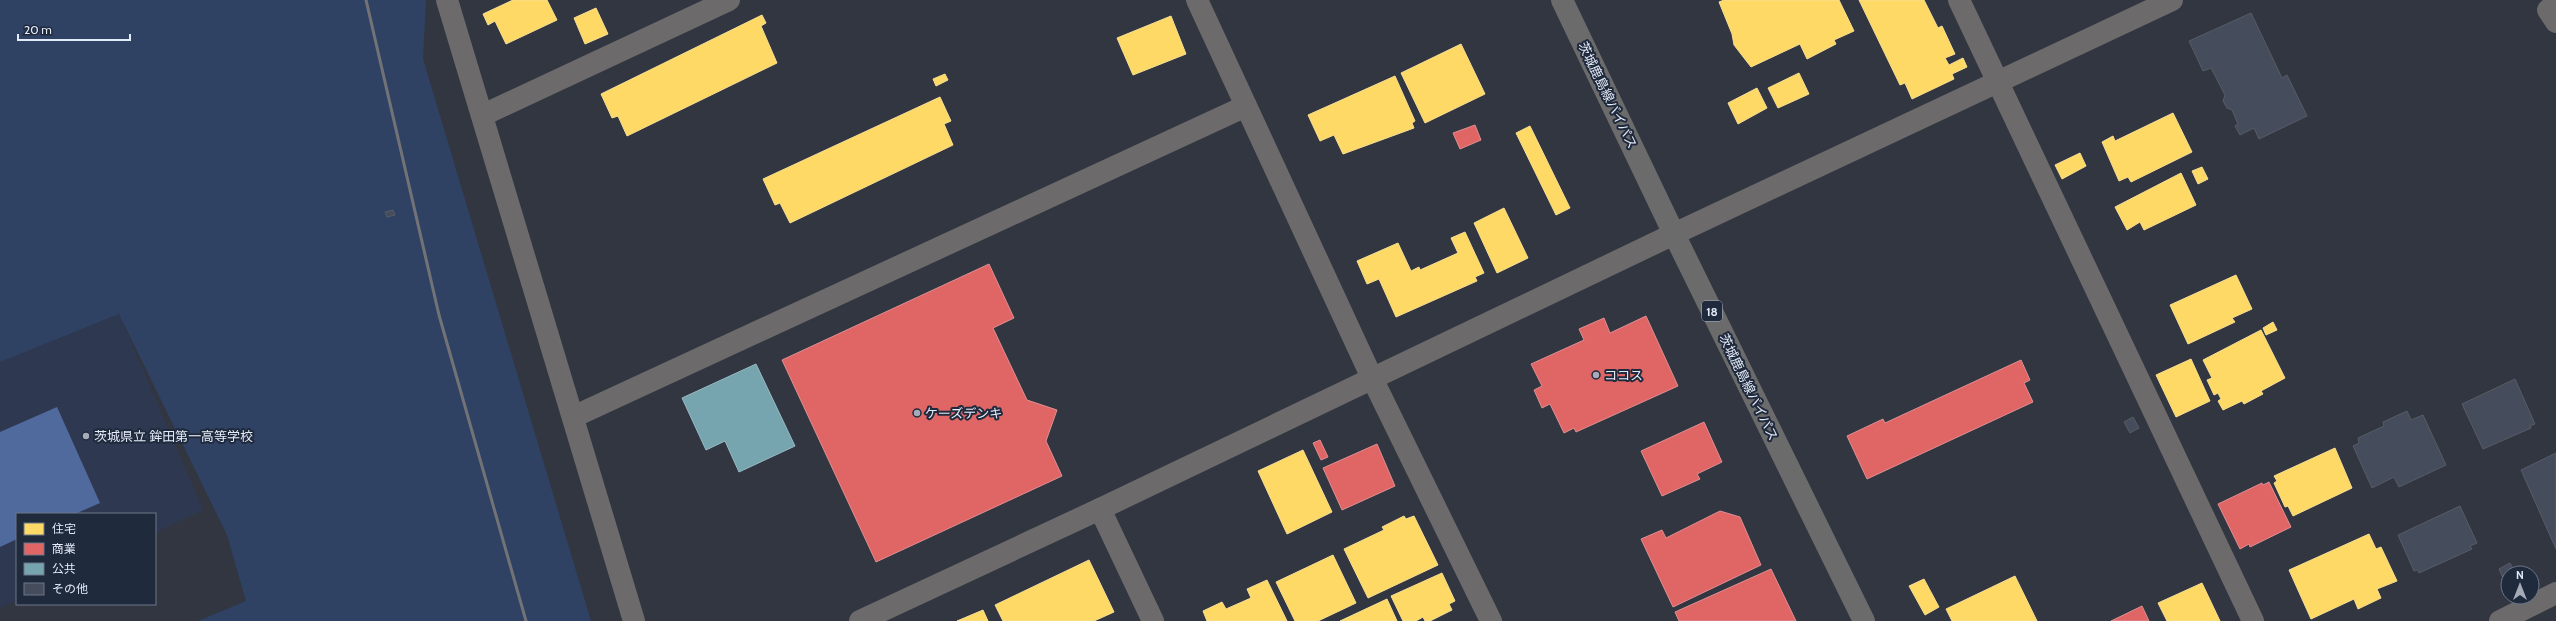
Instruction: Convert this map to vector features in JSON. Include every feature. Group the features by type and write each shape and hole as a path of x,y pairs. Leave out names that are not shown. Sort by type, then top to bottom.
{"main road":[{"name":"茨城鹿島線バイパス","path":"1562,0 1674,234 1864,621"}],"street":[{"path":"447,0 483,115 634,621"},
{"path":"483,115 729,0"},
{"path":"1197,0 1372,378 1492,621"},
{"path":"1959,0 2253,621"},
{"path":"860,621 1100,509 1674,234 2172,0"},
{"path":"2556,4 2548,10 2556,22"},
{"path":"573,417 1246,106"},
{"path":"1100,509 1153,621"},
{"path":"2500,621 2556,593"}],"shaded area":[{"path":"0,0 426,0 423,59 591,621 198,621 246,601 227,535 119,314 0,362"},
{"name":"茨城県立 鉾田第一高等学校","path":"119,314 203,510 156,533 156,513 16,513 16,600 0,608 0,362"},
{"path":"57,407 100,503 77,513 16,513 16,539 0,547 0,432"}],"building: 住宅":[{"path":"513,0 547,0 557,20 506,44 495,21 488,25 483,14"},
{"path":"1724,0 1839,0 1854,31 1834,40 1836,44 1807,59 1800,44 1751,67 1734,45 1732,34 1719,2"},
{"path":"1859,0 1924,0 1938,28 1942,26 1955,54 1945,58 1949,65 1963,58 1967,67 1952,74 1954,79 1912,99 1905,83 1900,85"},
{"path":"596,8 608,34 585,44 574,18"},
{"path":"762,15 766,23 761,26 777,63 627,136 618,116 612,118 601,94"},
{"path":"1171,16 1186,54 1133,75 1117,38"},
{"path":"1461,44 1485,94 1425,123 1401,73"},
{"path":"1799,73 1809,94 1778,108 1768,88"},
{"path":"945,74 948,80 936,86 933,79"},
{"path":"1395,76 1415,121 1412,123 1414,128 1343,154 1334,135 1320,141 1308,115"},
{"path":"1757,88 1767,108 1738,124 1728,103"},
{"path":"940,97 951,121 944,124 953,145 790,223 780,203 775,205 763,179"},
{"path":"2173,113 2192,152 2131,182 2128,177 2119,181 2102,142 2113,136 2115,141"},
{"path":"1530,126 1570,208 1556,215 1516,133"},
{"path":"2080,153 2086,166 2062,179 2055,165"},
{"path":"2202,167 2208,179 2198,184 2192,171"},
{"path":"2181,173 2196,205 2144,230 2140,222 2127,230 2115,207"},
{"path":"1504,208 1528,258 1497,273 1474,223"},
{"path":"1465,232 1484,273 1475,277 1477,281 1396,317 1379,279 1367,284 1357,261 1398,243 1411,271 1419,267 1420,270 1458,253 1451,238"},
{"path":"2236,275 2252,309 2232,318 2235,322 2188,344 2170,305"},
{"path":"2273,322 2277,330 2266,335 2263,328"},
{"path":"2261,330 2285,378 2261,391 2263,394 2244,404 2242,401 2223,410 2218,401 2221,399 2218,393 2214,395 2207,380 2212,378 2203,360"},
{"path":"2191,359 2210,401 2176,417 2156,375"},
{"path":"2335,448 2352,488 2293,516 2288,506 2285,507 2274,483 2277,481 2274,476"},
{"path":"1303,450 1332,512 1287,534 1258,471"},
{"path":"1404,516 1406,519 1414,516 1438,565 1368,598 1344,549 1384,530 1382,527"},
{"path":"2369,534 2376,549 2381,547 2397,581 2377,589 2381,598 2358,609 2354,599 2311,619 2289,570"},
{"path":"1333,555 1356,603 1318,621 1295,621 1276,582"},
{"path":"1089,560 1114,612 1094,621 1003,621 995,605"},
{"path":"1442,573 1455,601 1449,604 1452,610 1430,621 1425,621 1423,617 1416,621 1403,621 1391,596"},
{"path":"2015,576 2037,621 1952,621 1946,609"},
{"path":"1924,579 1939,607 1925,615 1909,586"},
{"path":"1267,580 1287,621 1207,621 1203,611 1222,602 1226,609 1251,598 1247,589"},
{"path":"2202,583 2220,621 2167,621 2158,603"},
{"path":"1387,599 1397,621 1340,621"},
{"path":"983,610 988,621 957,621"}],"building: 商業":[{"path":"1475,125 1481,140 1460,149 1453,133"},
{"path":"989,264 1014,318 993,328 1027,400 1057,410 1046,441 1062,476 876,562 782,360"},
{"path":"1646,316 1678,386 1576,432 1574,428 1564,433 1550,404 1542,408 1534,390 1542,386 1531,364 1584,340 1579,329 1604,318 1610,333"},
{"path":"2021,360 2030,380 2024,383 2033,402 1867,479 1847,436 1883,419 1885,423"},
{"path":"1704,422 1722,462 1697,474 1700,479 1662,496 1641,451"},
{"path":"1320,440 1328,457 1321,460 1313,443"},
{"path":"1377,444 1395,486 1342,510 1323,468"},
{"path":"2269,482 2291,527 2250,547 2249,544 2240,549 2218,504 2262,483 2263,485"},
{"path":"1720,511 1740,517 1761,565 1673,607 1641,539 1662,530 1666,538"},
{"path":"1771,569 1796,621 1679,621 1675,612"},
{"path":"2142,606 2149,621 2111,621"}],"building: 公共":[{"path":"756,364 795,446 739,472 725,441 706,450 682,398"}],"building: その他":[{"path":"2251,13 2282,78 2287,75 2307,116 2259,139 2254,128 2240,135 2235,126 2238,124 2232,110 2227,108 2223,101 2225,95 2211,68 2203,71 2189,41"},
{"path":"393,210 395,215 387,217 385,212"},
{"path":"2515,379 2535,424 2530,426 2531,428 2483,449 2462,404"},
{"path":"2407,411 2411,420 2423,415 2446,465 2399,487 2394,477 2372,488 2353,446 2359,443 2358,438 2384,426 2383,422"},
{"path":"2133,417 2139,428 2130,433 2124,422"},
{"path":"2556,453 2556,549 2521,470"},
{"path":"2460,506 2477,543 2470,546 2472,549 2419,573 2418,570 2414,571 2398,535"}],"railway":[{"path":"366,0 439,315 526,621"}],"place":[{"name":"ココス","path":"1596,375"},
{"name":"ケーズデンキ","path":"917,413"},
{"name":"茨城県立 鉾田第一高等学校","path":"86,436"}]}
